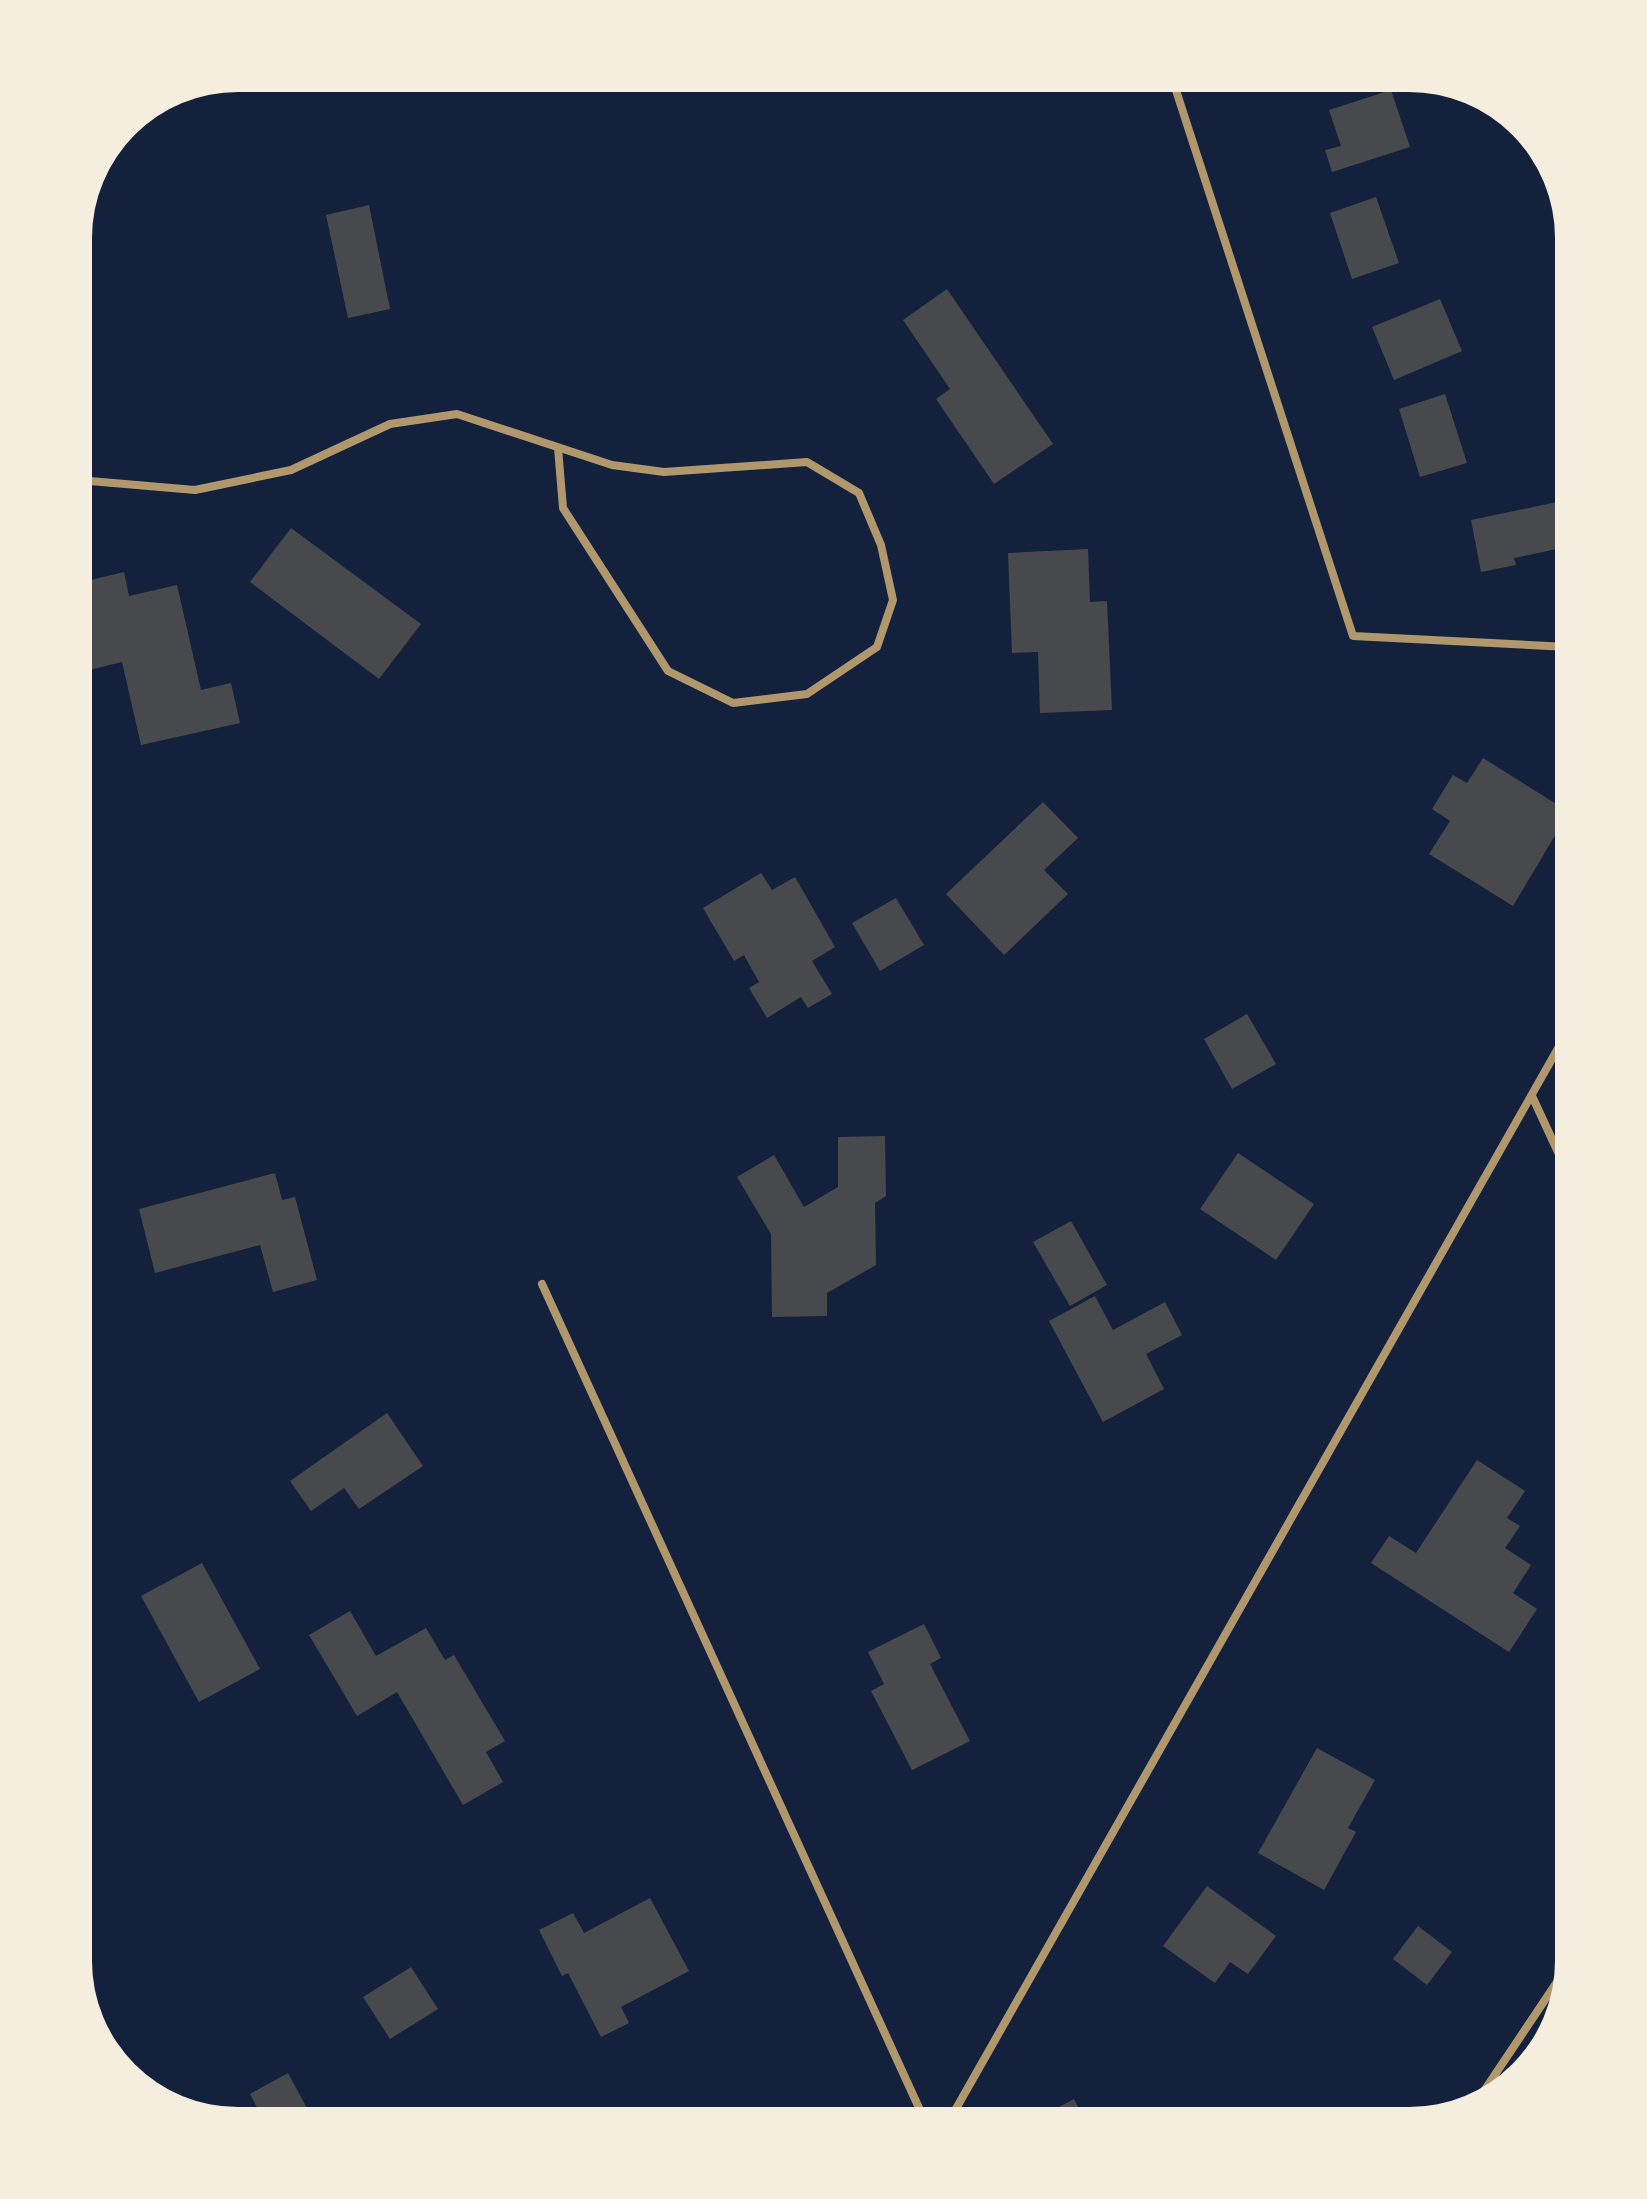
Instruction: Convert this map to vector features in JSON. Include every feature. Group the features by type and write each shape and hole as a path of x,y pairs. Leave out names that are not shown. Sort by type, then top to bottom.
{"street":[{"path":"1177,92 1353,636 1555,646"},
{"path":"92,481 195,490 291,470 390,424 457,414 612,465 664,472 807,462 859,493 881,545 893,600 877,647 807,694 733,703 668,671 563,508 558,448"},
{"path":"957,2107 1555,1054"},
{"path":"1532,1096 1555,1146"},
{"path":"542,1284 919,2107"},
{"path":"1490,2082 1552,1989"}],"building":[{"path":"1392,92 1410,147 1332,172 1325,150 1341,146 1329,110"},
{"path":"1376,197 1399,263 1352,279 1330,213"},
{"path":"369,205 390,309 348,318 326,215"},
{"path":"947,289 1053,444 994,484 936,399 950,389 903,320"},
{"path":"1440,299 1462,351 1394,380 1372,327"},
{"path":"1445,394 1467,463 1420,477 1399,409"},
{"path":"1555,502 1555,549 1514,558 1516,565 1481,572 1471,520"},
{"path":"291,528 421,624 379,679 250,582"},
{"path":"1088,549 1090,602 1107,601 1112,710 1040,713 1038,652 1012,653 1008,553"},
{"path":"124,572 129,596 177,585 201,690 231,683 240,723 141,745 122,662 92,669 92,580"},
{"path":"1483,758 1555,803 1555,836 1513,906 1429,854 1450,821 1432,809 1453,775 1467,783"},
{"path":"1043,802 1078,838 1044,870 1068,894 1004,955 946,894"},
{"path":"761,873 772,890 795,877 835,947 812,961 832,994 808,1008 801,997 767,1018 749,988 759,982 744,955 734,961 703,908"},
{"path":"896,898 924,945 880,971 852,923"},
{"path":"1247,1014 1276,1064 1232,1089 1204,1039"},
{"path":"885,1136 886,1196 875,1203 876,1265 827,1293 827,1316 772,1317 771,1234 737,1177 774,1155 804,1207 838,1187 838,1137"},
{"path":"1238,1153 1314,1204 1276,1260 1200,1209"},
{"path":"275,1173 282,1200 295,1197 317,1280 273,1292 260,1245 155,1273 139,1209"},
{"path":"1071,1221 1107,1285 1070,1306 1033,1242"},
{"path":"1095,1296 1113,1330 1165,1302 1182,1335 1146,1354 1164,1389 1103,1422 1049,1321"},
{"path":"387,1413 423,1466 359,1509 344,1488 311,1511 290,1481"},
{"path":"1477,1460 1525,1491 1507,1518 1520,1526 1505,1548 1531,1565 1513,1593 1537,1609 1509,1652 1371,1563 1389,1536 1416,1553"},
{"path":"202,1563 260,1669 199,1702 141,1596"},
{"path":"350,1611 376,1656 426,1628 445,1660 454,1655 505,1741 486,1752 503,1782 463,1805 397,1692 357,1716 309,1635"},
{"path":"924,1624 941,1658 930,1664 970,1741 912,1770 871,1691 884,1684 868,1652"},
{"path":"1317,1748 1375,1780 1348,1828 1356,1832 1324,1890 1258,1853"},
{"path":"1207,1886 1276,1936 1248,1974 1230,1962 1215,1983 1163,1946"},
{"path":"650,1898 689,1971 621,2007 629,2023 601,2037 568,1973 562,1976 539,1930 573,1913 584,1933"},
{"path":"1418,1926 1452,1952 1427,1985 1393,1959"},
{"path":"411,1967 438,2009 390,2039 363,1997"},
{"path":"288,2073 306,2107 257,2107 250,2094"},
{"path":"1074,2099 1078,2107 1059,2107"}]}
